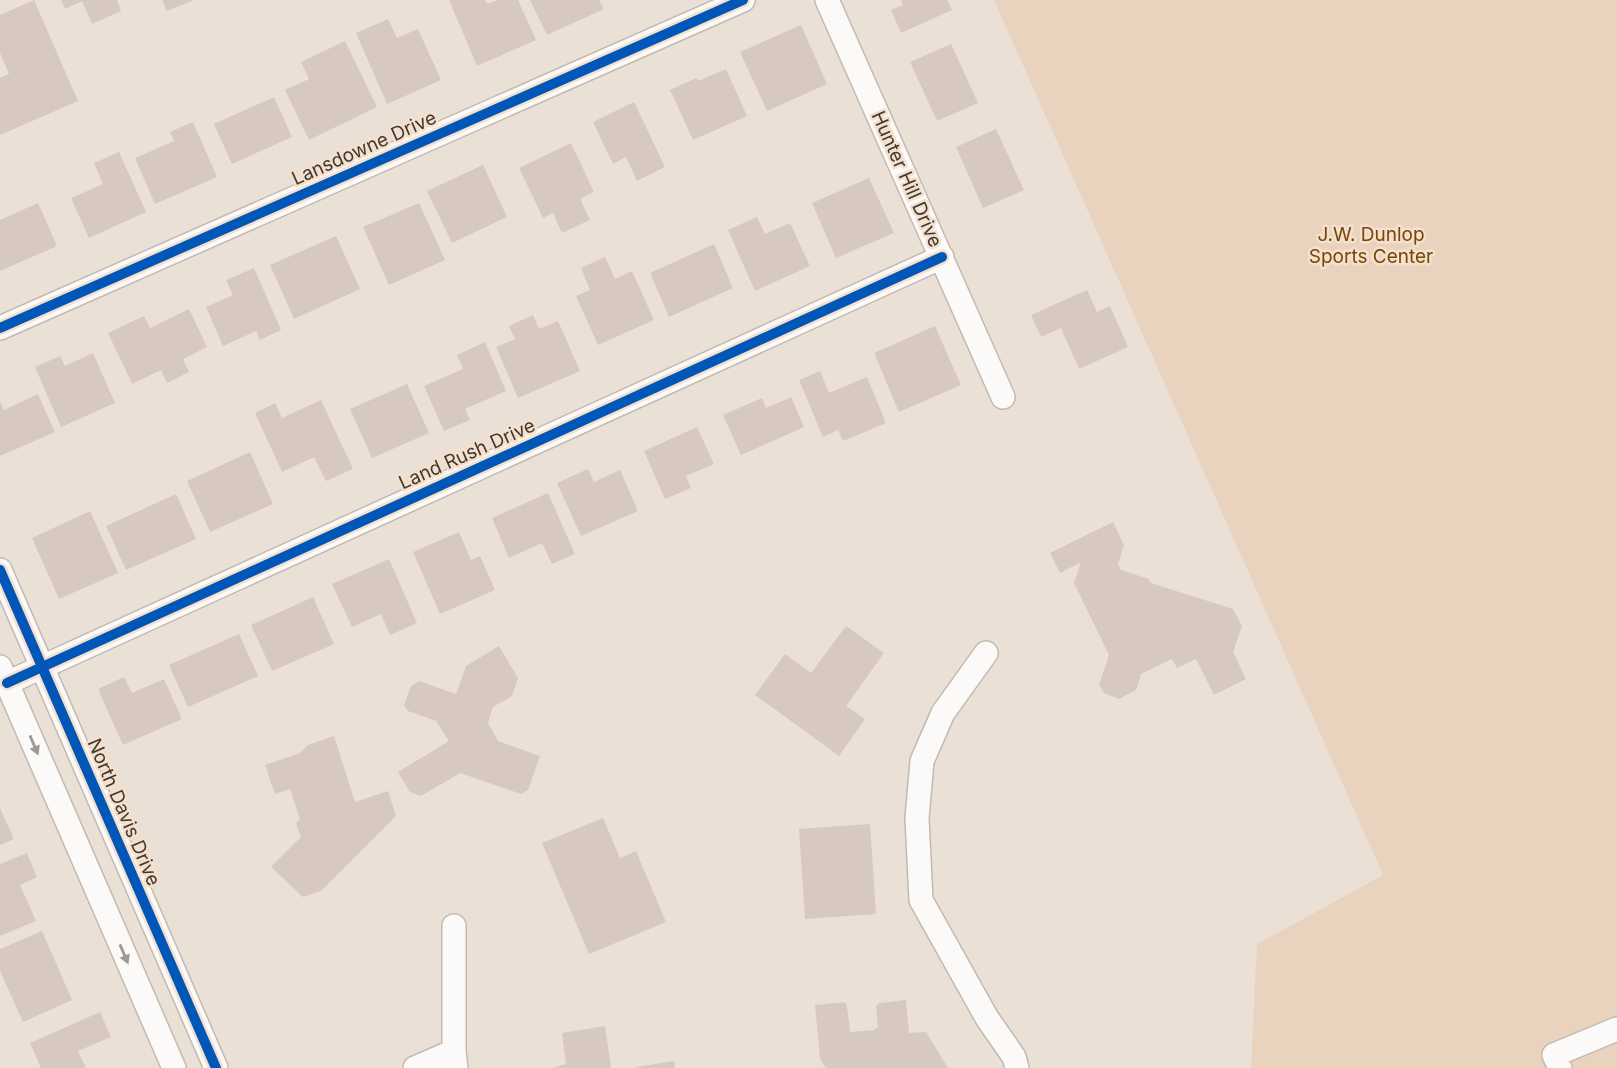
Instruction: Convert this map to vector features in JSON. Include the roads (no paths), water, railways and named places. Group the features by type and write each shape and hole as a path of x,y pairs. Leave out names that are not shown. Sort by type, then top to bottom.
{"street":[{"name":"Lansdowne Drive","path":"0,328 743,0"},
{"name":"Hunter Hill Drive","path":"827,0 1003,397"},
{"name":"Land Rush Drive","path":"3,675 42,667 942,257"},
{"name":"North Davis Drive","path":"0,570 216,1068"},
{"path":"986,653 943,713 922,761 917,818 921,900 987,1018 1014,1057 1017,1068"},
{"path":"3,675 174,1068"},
{"path":"415,1068 455,1059 454,926"},
{"path":"1560,1068 1554,1055 1617,1029"}],"park label":[{"name":"J.W. Dunlop Sports Center","path":"1371,245"}]}
